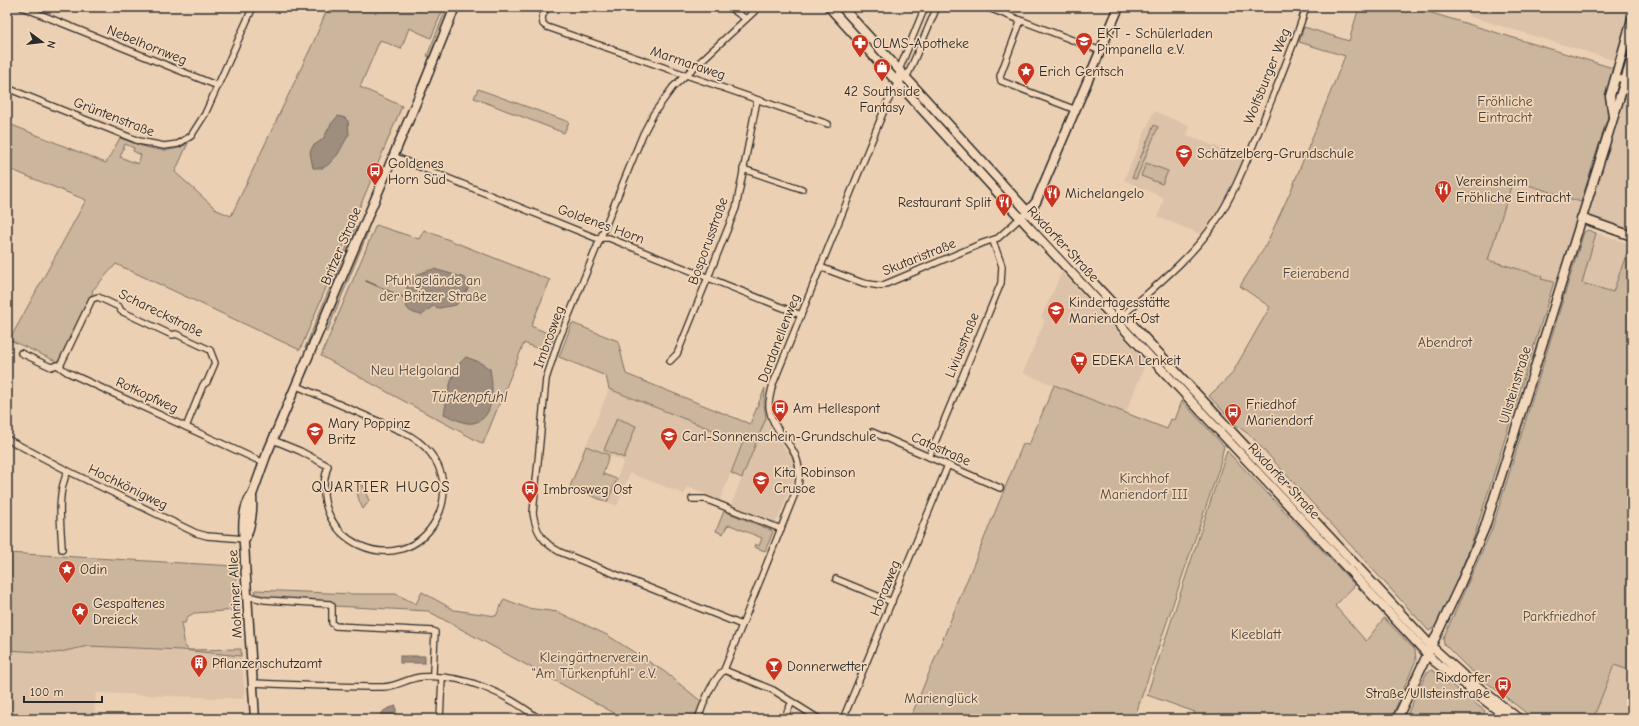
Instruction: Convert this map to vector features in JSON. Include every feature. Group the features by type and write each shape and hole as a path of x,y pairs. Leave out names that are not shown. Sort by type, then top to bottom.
{"street":[{"name":"Nebelhornweg","path":"22,7 218,86"},
{"name":"Grüntenstraße","path":"7,88 139,141 164,146 178,144 191,136 203,118 252,7"},
{"name":"Britzer Straße","path":"245,539 242,532 248,500 252,495 273,440 424,84 455,7"},
{"name":"Marmaraweg","path":"546,7 542,22 547,27 828,124"},
{"path":"730,7 746,19"},
{"name":"Imbrosweg","path":"742,625 560,552 545,542 536,529 534,509 546,379 554,352 643,134 662,100 685,74 759,7"},
{"name":"Rixdorfer Straße","path":"829,7 1021,218 1428,654 1451,675 1509,719"},
{"name":"Rixdorfer Straße","path":"842,7 1013,195 1432,646 1463,675 1519,719"},
{"path":"898,82 899,70 925,7"},
{"path":"898,82 906,77 937,7"},
{"path":"986,7 1101,51"},
{"path":"1028,211 1034,205 1119,7"},
{"name":"Wolfsburger Weg","path":"1118,321 1189,254 1224,208 1239,179 1292,49 1306,7"},
{"path":"1021,20 1000,76 1001,81 1076,110"},
{"name":"Ullsteinstraße","path":"1614,118 1610,96 1632,20"},
{"path":"1623,53 1632,55"},
{"name":"Ullsteinstraße","path":"1397,719 1460,585 1485,527 1581,218 1614,118 1629,81 1632,58"},
{"path":"1616,78 1629,81"},
{"name":"Dardanellenweg","path":"698,719 712,684 724,670 798,486 800,468 795,453 772,415 769,406 770,396 820,267 887,103 898,82"},
{"name":"Bosporusstraße","path":"670,361 677,354 736,208 757,100"},
{"name":"Goldenes Horn","path":"393,156 596,238 608,238 801,315"},
{"path":"743,169 802,189"},
{"path":"1006,201 1013,195"},
{"name":"Skutaristraße","path":"820,267 863,283 881,286 993,241 1028,211"},
{"path":"1581,218 1632,236"},
{"name":"Liviusstraße","path":"929,457 1001,283 1002,266 993,241"},
{"name":"Schareckstraße","path":"60,366 92,299 98,297 118,307 127,314 172,335 176,334 210,350 215,363 207,382 203,384 186,427"},
{"name":"Rotkopfweg","path":"21,353 51,367 57,365 60,366 67,372 264,463"},
{"path":"273,440 300,451 328,466 324,485 326,506 334,526 342,534 364,548 386,551 398,549 415,542 434,525 439,515 443,500 444,488 436,459 427,448 416,439 296,386"},
{"path":"1202,412 1208,405"},
{"name":"Catostraße","path":"872,432 1000,488"},
{"name":"Hochkönigweg","path":"7,439 68,471 196,533 207,536 245,539"},
{"name":"Horazweg","path":"843,719 948,465"},
{"path":"62,549 61,497 63,483 68,471"},
{"path":"692,498 705,499 781,529"},
{"name":"Mohriner Allee","path":"245,539 255,719"},
{"path":"836,580 892,602"},
{"path":"247,596 265,600 330,604 332,606 332,623 335,626 433,631 435,632 433,672"},
{"path":"724,670 768,688 818,719"},
{"path":"253,683 385,687 417,678 442,678 465,682 488,689 521,706 539,719"},
{"path":"440,719 442,678"},
{"path":"786,719 788,708 792,702"}],"shaded area":[{"path":"1470,7 1632,7 1617,61 1468,16"},
{"path":"1632,87 1632,231 1592,217 1588,212 1626,90"},
{"name":"Schätzelberg-Grundschule","path":"1154,111 1190,126 1187,135 1244,158 1221,206 1201,234 1158,217 1164,198 1124,180"},
{"path":"1513,180 1582,202 1557,283 1541,279 1541,276 1488,260"},
{"path":"1596,233 1630,244 1613,292 1582,283"},
{"path":"1062,272 1146,362 1126,413 1023,373 1045,320 1041,318"},
{"name":"Carl-Sonnenschein-Grundschule","path":"609,389 743,442 720,500 688,487 684,494 630,473 617,506 607,502 624,461 586,446"},
{"path":"766,418 791,458 794,471 793,482 778,519 773,522 731,505"},
{"name":"Pflanzenschutzamt","path":"88,646 182,650 241,656 245,694 243,695 244,699 96,693 94,719 7,719 7,650 56,653"},
{"path":"1614,665 1632,671 1632,719 1593,719"}],"green space":[{"path":"328,7 444,7 431,38 409,28 401,49 380,40 360,87 402,106 300,350 116,264 92,291 93,292 60,363 10,340 7,345 7,338 10,339 86,200 7,168 7,123 106,163 120,138 146,147 163,150 172,150 188,143 175,172 217,210 231,216 314,41","holes":["125,144 134,148 133,151 141,155 138,164 120,157"]},
{"path":"447,7 452,7 431,57 427,56"},
{"path":"1359,7 1412,7 1613,68 1606,94 1609,113 1581,202 1513,180 1488,260 1542,276 1541,279 1554,282 1475,534 1457,582 1435,627 1429,631 1251,436 1236,425 1209,396 1231,375 1270,307 1240,286 1265,247 1292,188 1345,56 1299,42 1304,27 1349,41"},
{"path":"911,85 1010,195 1007,197 908,90"},
{"path":"478,89 569,122 564,133 474,98"},
{"path":"1154,125 1158,127 1136,179 1132,178"},
{"path":"1146,163 1168,171 1162,184 1141,176"},
{"name":"Pfuhlgelände an der Britzer Straße","path":"376,225 419,239 424,230 550,280 531,326 554,336 548,353 524,343 483,444 321,356"},
{"path":"355,227 359,229 324,313 322,313 309,349 305,348"},
{"name":"Parkfriedhof","path":"1588,230 1596,233 1582,283 1613,292 1630,244 1632,245 1632,671 1614,665 1593,719 1534,719 1468,668 1444,644 1443,639 1492,529 1584,232"},
{"path":"364,231 368,232 327,332 324,330 333,310 331,309"},
{"path":"572,323 618,341 626,374 750,424 765,388 764,405 766,418 742,478 731,473 743,442 609,389 606,376 559,357"},
{"path":"1054,385 1167,429 1171,419 1175,420 1182,401 1224,446 1219,468 1134,719 910,719 1023,444 1029,445"},
{"path":"617,418 636,426 624,458 604,450"},
{"path":"586,446 609,455 603,474 617,479 607,502 570,487"},
{"name":"Kleeblatt","path":"1227,451 1355,585 1335,606 1366,641 1384,618 1415,650 1416,660 1391,719 1193,719 1195,712 1147,695"},
{"path":"363,485 369,501 363,509 358,498 357,487"},
{"path":"724,511 771,530 773,532 765,551 754,547 755,544 759,546 762,538 730,525 727,526 723,534 716,531"},
{"path":"7,553 235,566 238,610 194,613 187,617 185,623 181,623 185,646 189,650 241,649 241,656 182,650 88,646 56,653 7,650"},
{"name":"Kleingärtnerverein \"Am Türkenpfuhl\" e.V.","path":"255,590 396,594 416,604 422,592 454,610 496,616 504,599 527,608 558,612 607,635 665,672 703,703 698,719 625,719 428,611 334,606 256,598"},
{"path":"1432,670 1485,711 1481,719 1405,719 1427,672"}],"water":[{"path":"338,116 345,118 348,121 349,134 338,154 329,164 323,168 313,168 310,152 313,146 323,139 331,124"},
{"path":"434,269 465,278 470,286 456,305 439,308 433,306 422,315 412,312 408,309 405,302 408,286 412,279 417,275"},
{"name":"Türkenpfuhl","path":"466,357 479,362 490,369 492,384 491,400 486,415 473,423 466,423 444,414 448,391 453,375"},
{"path":"400,656 425,656 425,663 400,663"},
{"path":"396,706 396,719 380,719 383,711"}],"waterway":[{"path":"366,281 405,298"}],"place":[{"name":"EKT - Schülerladen Pimpanella e.V.","path":"1084,56"},
{"name":"OLMS-Apotheke","path":"860,58"},
{"name":"42 Southside Fantasy","path":"882,82"},
{"name":"Erich Gentsch","path":"1026,86"},
{"name":"Schätzelberg-Grundschule","path":"1184,168"},
{"name":"Goldenes Horn Süd","path":"375,186"},
{"name":"Vereinsheim Fröhliche Eintracht","path":"1443,204"},
{"name":"Michelangelo","path":"1052,208"},
{"name":"Restaurant Split","path":"1004,217"},
{"name":"Kindertagesstätte Mariendorf-Ost","path":"1056,325"},
{"name":"EDEKA Lenkeit","path":"1079,375"},
{"name":"Am Hellespont","path":"780,423"},
{"name":"Friedhof Mariendorf","path":"1233,427"},
{"name":"Mary Poppinz Britz","path":"315,446"},
{"name":"Carl-Sonnenschein-Grundschule","path":"669,451"},
{"name":"Kita Robinson Crusoe","path":"761,495"},
{"name":"Imbrosweg Ost","path":"530,504"},
{"name":"Odin","path":"67,584"},
{"name":"Gespaltenes Dreieck","path":"80,626"},
{"name":"Pflanzenschutzamt","path":"199,678"},
{"name":"Donnerwetter","path":"774,681"},
{"name":"Rixdorfer Straße/Ullsteinstraße","path":"1503,700"}],"district":[{"name":"QUARTIER HUGOS","path":"381,487"}],"park label":[{"name":"Fröhliche Eintracht","path":"1505,110"},
{"name":"Feierabend","path":"1316,273"},
{"name":"Abendrot","path":"1445,342"},
{"name":"Neu Helgoland","path":"415,370"},
{"name":"Kirchhof Mariendorf III","path":"1144,486"},
{"name":"Marienglück","path":"941,698"}]}
